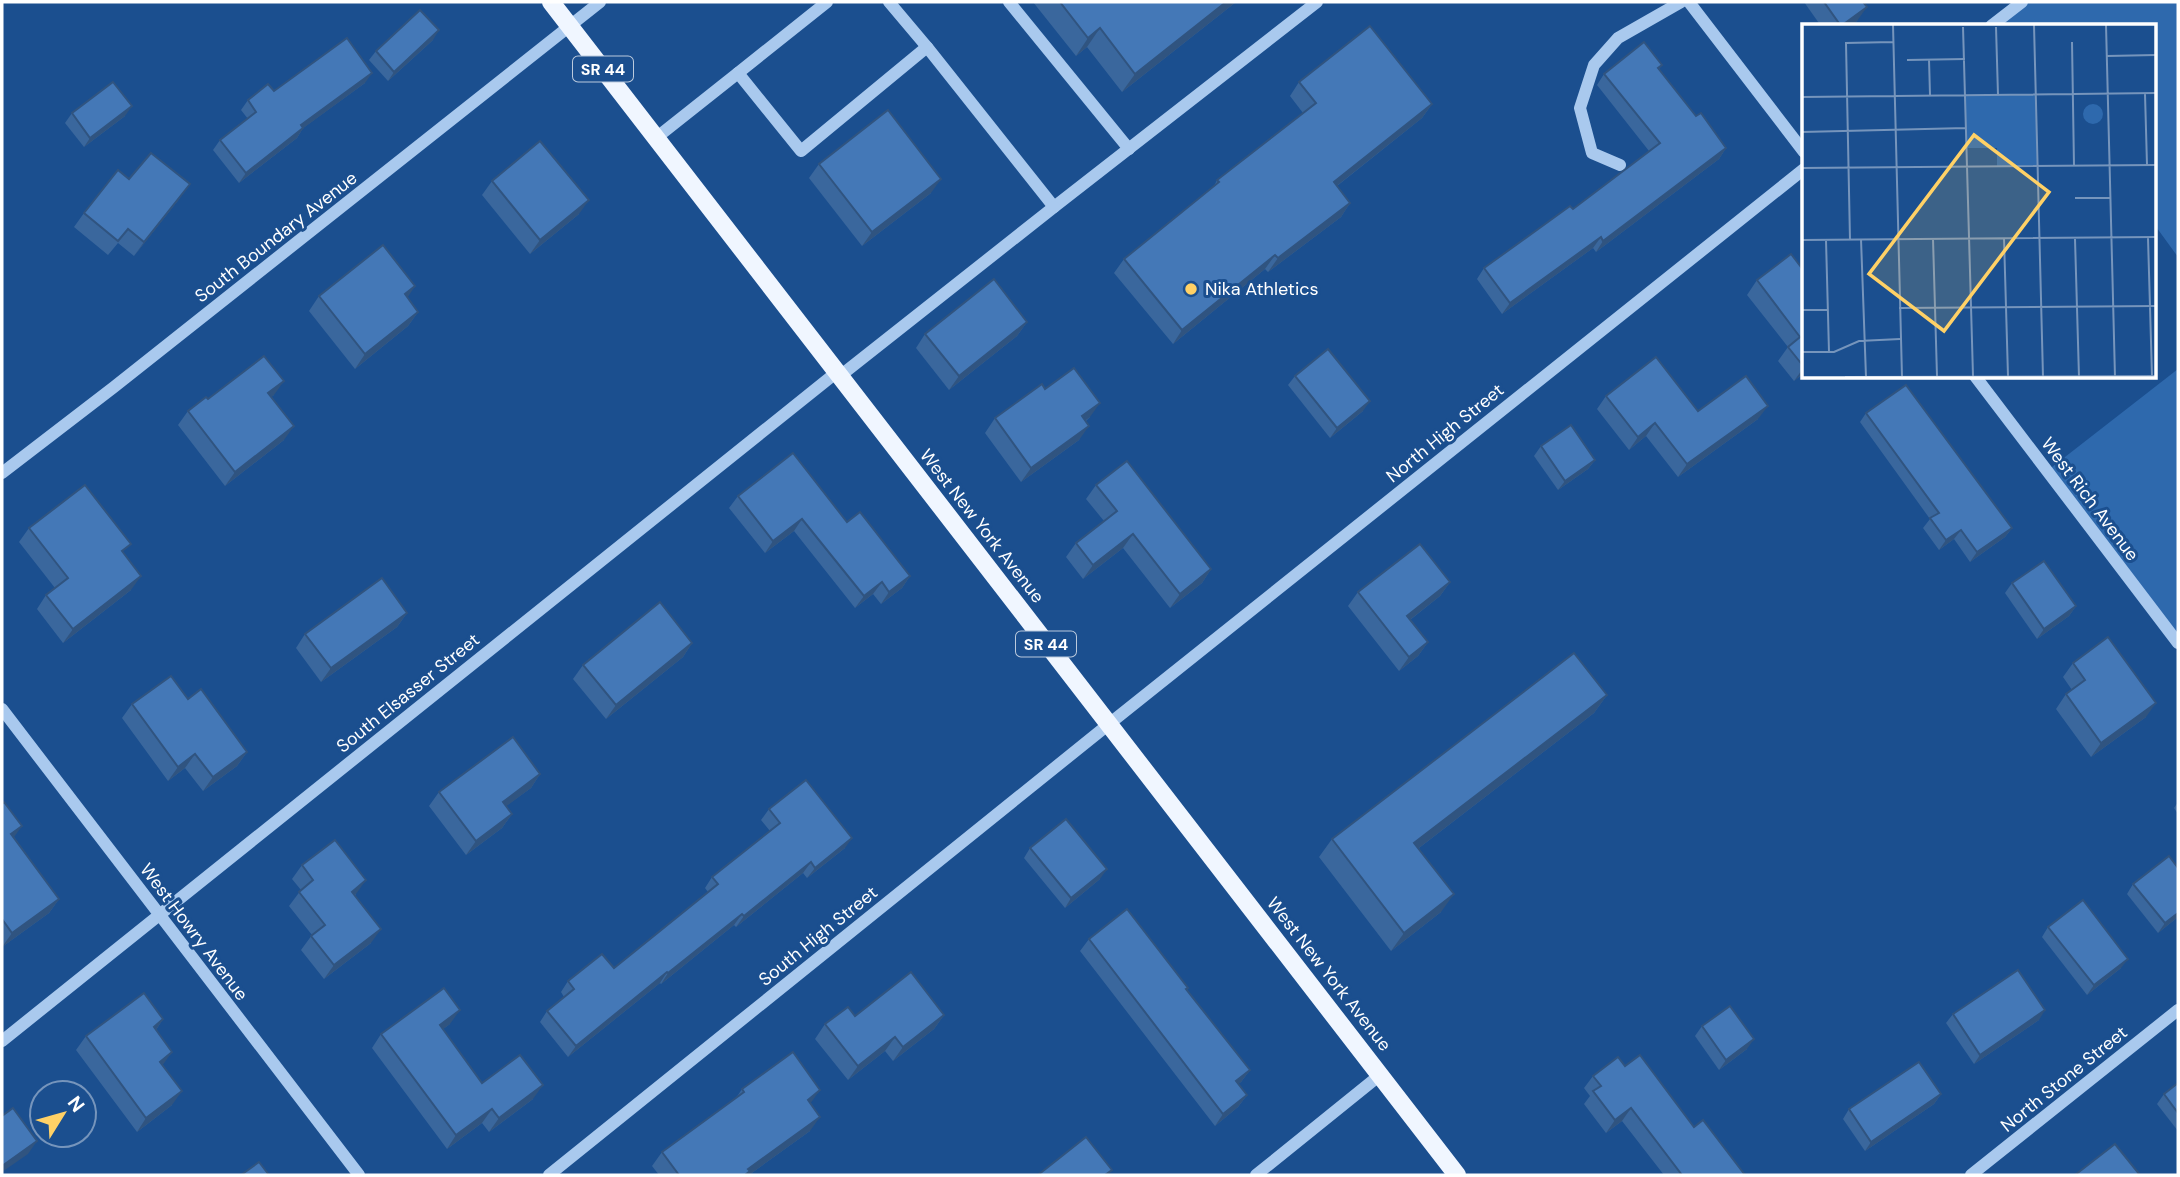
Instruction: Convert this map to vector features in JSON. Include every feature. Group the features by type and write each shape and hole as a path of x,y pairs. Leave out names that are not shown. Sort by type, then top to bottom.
{"main road":[{"name":"West New York Avenue","path":"551,2 1457,1175"}],"street":[{"name":"South Boundary Avenue","path":"2,473 600,2"},
{"path":"656,138 827,2"},
{"path":"889,2 1055,207"},
{"path":"1009,2 1129,149"},
{"name":"South Elsasser Street","path":"2,1041 838,374 1317,2"},
{"path":"1620,165 1592,153 1580,108 1594,65 1618,38 1681,2"},
{"path":"1689,2 1802,149"},
{"path":"1993,24 2022,2"},
{"path":"738,73 801,151 927,47"},
{"name":"North High Street","path":"1109,724 1802,171"},
{"name":"West Rich Avenue","path":"1977,378 2178,643"},
{"name":"West Howry Avenue","path":"2,709 359,1175"},
{"name":"South High Street","path":"549,1175 1109,724"},
{"name":"North Stone Street","path":"1971,1175 2178,1010"},
{"path":"1256,1175 1380,1075"}],"shaded area":[{"path":"2022,2 2178,2 2178,257 2156,227 2156,24 2006,24 2001,18"},
{"path":"2178,369 2178,643 2047,471"}],"building":[{"path":"1060,2 1226,2 1135,74 1100,28 1088,38"},
{"path":"1824,2 1863,2 1867,7 1844,24 1840,24"},
{"path":"420,10 439,30 394,72 376,51"},
{"path":"1370,26 1432,104 1334,182 1350,203 1278,258 1275,255 1182,330 1124,259 1219,182 1217,180 1316,103 1299,82"},
{"path":"347,38 372,73 301,125 303,128 246,173 220,140 256,112 248,100 268,84 274,91"},
{"path":"1644,42 1662,65 1658,68 1696,116 1701,113 1726,148 1603,241 1601,237 1510,303 1484,268 1570,206 1573,209 1660,143 1604,74"},
{"path":"113,82 132,106 90,138 72,113"},
{"path":"888,110 941,179 872,232 819,164"},
{"path":"540,141 589,200 540,240 492,181"},
{"path":"151,153 190,184 144,242 128,229 118,241 84,213 118,170 129,179"},
{"path":"383,245 415,286 405,294 418,312 365,354 319,296"},
{"path":"1791,254 1802,268 1802,364 1788,347 1800,337 1757,280"},
{"path":"994,279 1027,322 959,376 925,334"},
{"path":"1328,349 1370,401 1337,428 1295,376"},
{"path":"264,356 284,381 268,393 294,426 235,472 188,411"},
{"path":"1656,357 1698,411 1746,376 1768,406 1687,464 1655,423 1638,437 1606,396"},
{"path":"1074,368 1100,403 1082,416 1089,426 1031,468 995,418 1042,384 1045,389"},
{"path":"1906,385 2012,528 1977,552 1961,530 1946,540 1930,518 1939,513 1866,413"},
{"path":"1571,425 1595,460 1565,481 1541,446"},
{"path":"793,453 847,522 860,512 910,576 889,592 882,582 864,596 802,519 773,541 738,496"},
{"path":"1127,461 1211,569 1180,594 1133,534 1093,565 1076,543 1117,511 1096,485"},
{"path":"85,485 131,544 122,551 141,576 73,629 46,595 68,578 29,528"},
{"path":"1420,544 1450,582 1407,616 1428,642 1409,657 1358,592"},
{"path":"2044,561 2076,606 2044,629 2012,583"},
{"path":"382,578 407,613 331,668 305,634"},
{"path":"660,602 692,643 616,705 583,665"},
{"path":"2108,637 2156,703 2101,743 2066,694 2085,680 2073,663"},
{"path":"1574,653 1607,695 1414,843 1454,894 1404,933 1332,839"},
{"path":"171,676 188,699 201,689 247,752 213,777 195,754 178,767 132,704"},
{"path":"513,737 540,774 503,802 512,814 476,841 439,792"},
{"path":"806,780 852,838 815,868 811,862 744,916 742,914 576,1046 547,1011 574,989 568,981 602,954 614,968 718,884 712,877 780,823 769,809"},
{"path":"4,802 22,826 11,834 59,899 12,933 2,919"},
{"path":"1066,819 1107,869 1071,898 1030,848"},
{"path":"335,840 366,880 352,892 381,929 334,965 311,936 325,925 299,892 313,880 302,865"},
{"path":"2169,856 2178,868 2178,913 2165,923 2133,884"},
{"path":"2083,900 2128,959 2094,985 2048,927"},
{"path":"1127,909 1250,1070 1236,1081 1247,1095 1223,1114 1089,939"},
{"path":"2018,970 2045,1010 1980,1055 1953,1014"},
{"path":"911,972 944,1015 903,1047 895,1037 858,1066 825,1024 848,1007 855,1016"},
{"path":"444,988 460,1010 440,1025 482,1083 520,1055 543,1085 499,1118 492,1109 456,1135 381,1034"},
{"path":"144,993 163,1019 154,1027 172,1052 160,1062 182,1091 146,1118 86,1036"},
{"path":"1730,1006 1754,1039 1726,1060 1702,1026"},
{"path":"793,1052 820,1090 808,1100 820,1117 748,1169 750,1171 745,1175 679,1175 662,1152"},
{"path":"1640,1055 1694,1127 1703,1120 1745,1175 1682,1175 1631,1108 1615,1120 1593,1091 1601,1086 1593,1076 1618,1057 1625,1066"},
{"path":"1919,1062 1941,1094 1871,1142 1849,1109"},
{"path":"2178,1083 2178,1113 2164,1094"},
{"path":"13,1108 28,1129 28,1147 2,1166 2,1116"},
{"path":"1086,1137 1112,1170 1105,1175 1038,1175"},
{"path":"2115,1144 2140,1175 2075,1175"},
{"path":"259,1162 269,1175 241,1175"}],"place":[{"name":"Nika Athletics","path":"1191,289"}]}
